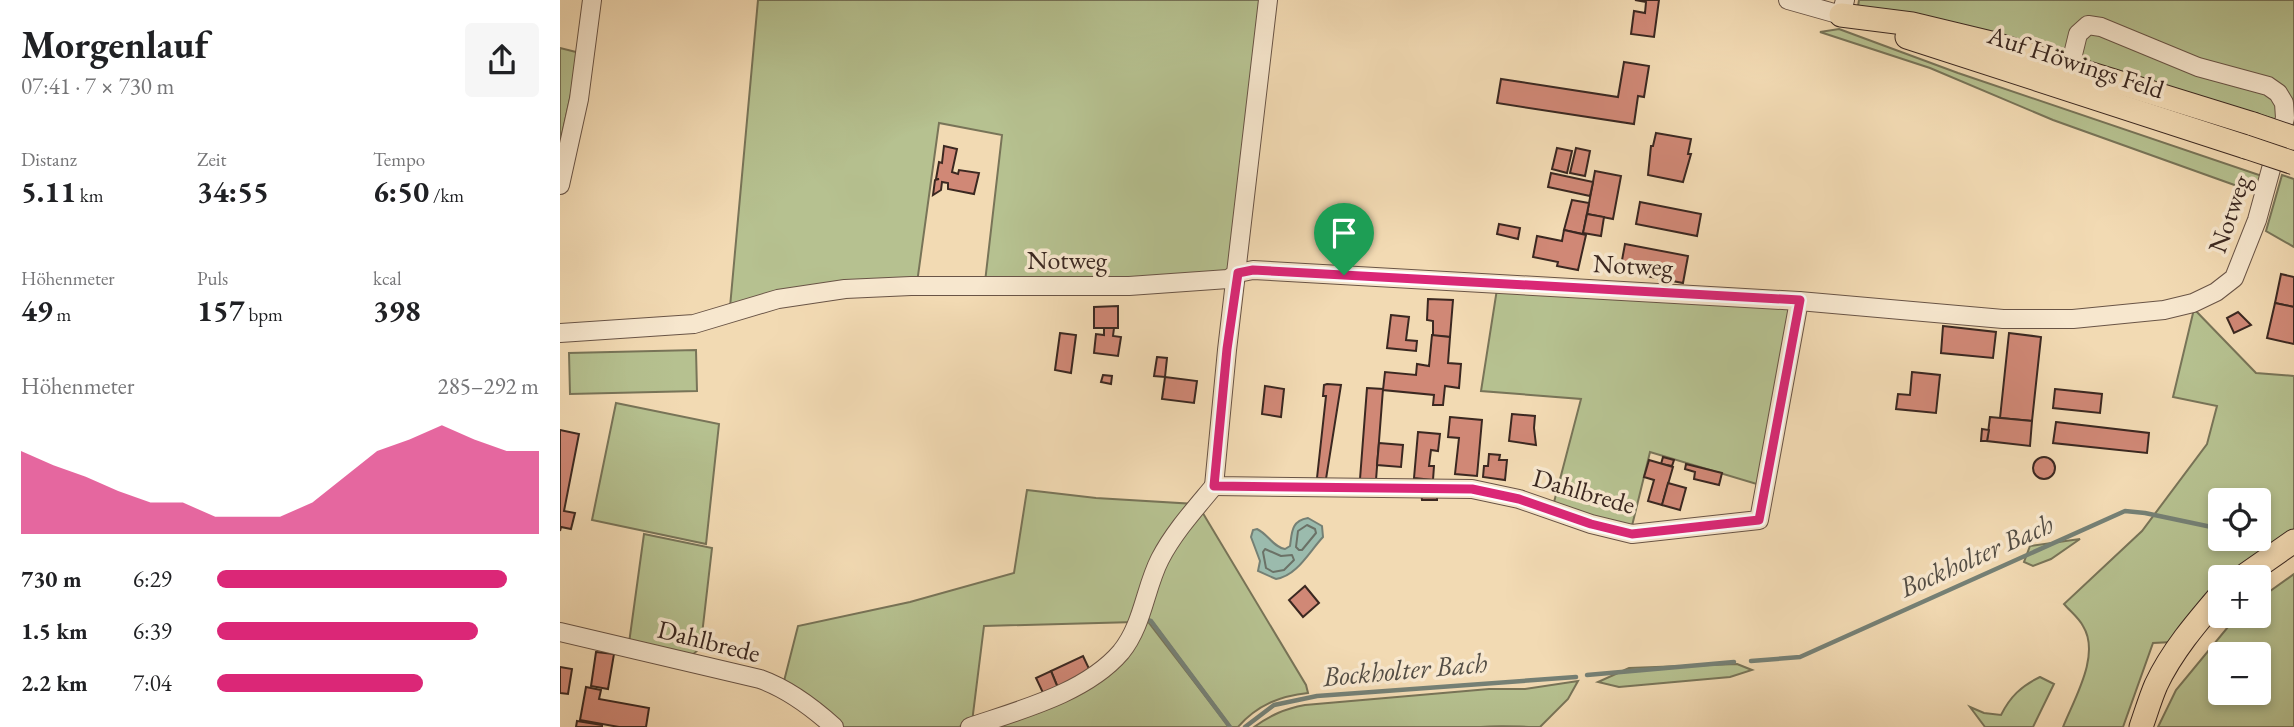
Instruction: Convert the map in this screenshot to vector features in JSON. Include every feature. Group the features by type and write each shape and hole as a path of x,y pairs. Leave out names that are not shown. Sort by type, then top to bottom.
{"main road":[{"name":"Auf Höwings Feld","path":"1843,8 2068,77 2253,124 2294,138"},
{"name":"Auf Höwings Feld","path":"2068,77 2246,147 2294,163"},
{"path":"2260,565 2294,541"},
{"path":"2271,574 2294,558"},
{"path":"2142,727 2157,685 2170,659 2208,609"},
{"path":"2142,727 2165,690 2211,628"}],"street":[{"path":"560,186 579,99 592,0"},
{"path":"970,727 1038,703 1089,679 1110,664 1135,631 1159,561 1170,542 1214,486 1227,349 1268,0"},
{"name":"Auf Höwings Feld","path":"1788,0 1843,8"},
{"name":"Notweg","path":"560,333 694,324 779,299 845,289 911,286 1129,286 1228,279 1238,273 1253,270 1800,300 2003,319 2073,319 2164,310 2193,303 2216,292 2234,278 2257,219 2285,118 2284,103 2278,93 2268,86 2198,67 2101,27 2088,25 2078,34 2068,77"},
{"name":"Dahlbrede","path":"1214,486 1472,489 1519,499 1591,524 1632,534 1759,520 1800,300"},
{"name":"Dahlbrede","path":"560,632 760,679 779,686 834,727"}],"green space":[{"path":"758,0 1267,0 1235,271 1226,277 985,282 1002,135 939,123 917,283 730,307"},
{"path":"1859,0 2294,0 2294,125 2042,49 1858,6"},
{"path":"1839,29 1958,73 2265,177 2254,192 2053,120 1930,68 1820,32"},
{"path":"560,48 580,53 560,144"},
{"path":"2282,175 2294,179 2294,247 2266,231"},
{"path":"1497,289 1791,307 1760,485 1650,452 1631,530 1553,506 1581,399 1481,391"},
{"path":"2194,309 2256,373 2294,376 2294,535 2251,565 2208,565 2208,603 2173,642 2153,643 2123,727 2063,727 2084,677 2089,650 2083,626 2064,604 2142,531 2207,444 2217,406 2173,397"},
{"path":"696,350 697,391 570,394 569,353"},
{"path":"616,403 719,424 706,544 592,520"},
{"path":"1027,490 1096,498 1195,504 1135,622 984,626 972,722 959,727 841,727 783,685 798,626 910,602 1014,573"},
{"path":"1201,510 1306,685 1308,693 1288,696 1270,703 1245,719 1238,727 1231,727 1151,620 1146,619 1229,727 984,727 1131,651 1171,551"},
{"path":"644,534 712,548 701,643 699,649 689,658 629,643"},
{"path":"2080,539 2051,559 2033,566 2024,562 2030,546"},
{"path":"2294,574 2294,727 2158,727 2176,690 2208,651 2208,705 2271,705 2271,642 2216,642 2227,628 2271,628 2271,590"},
{"path":"1737,664 1752,670 1730,677 1619,687 1598,682 1629,668"},
{"path":"2040,677 2054,684 2033,727 1985,727 1970,707 1984,713 2001,715 2017,693"},
{"path":"1578,681 1568,699 1540,727 1254,727 1278,713 1305,705 1489,689 1525,689"}],"water":[{"path":"1308,518 1322,526 1323,537 1302,562 1290,573 1276,579 1258,571 1260,561 1251,537 1253,530 1261,531 1277,546 1285,549 1290,546 1295,524"}],"building":[{"path":"1635,0 1659,0 1654,37 1631,34 1634,11 1645,13 1646,2"},
{"path":"1624,62 1649,66 1644,97 1638,96 1634,124 1497,103 1501,79 1618,97"},
{"path":"1656,133 1691,139 1688,154 1691,154 1683,182 1648,175 1651,146"},
{"path":"944,146 957,149 952,172 958,174 959,170 979,173 974,194 948,189 948,183 942,182 941,190 933,195 935,180 939,179 936,179"},
{"path":"1557,148 1572,151 1567,173 1552,169"},
{"path":"1576,148 1590,151 1585,176 1570,173"},
{"path":"1595,171 1621,176 1613,219 1587,214"},
{"path":"1551,173 1593,182 1590,196 1548,187"},
{"path":"1572,200 1589,203 1583,234 1564,230"},
{"path":"1640,202 1701,214 1697,236 1636,224"},
{"path":"1587,214 1604,217 1601,236 1583,233"},
{"path":"1499,224 1520,228 1518,239 1497,234"},
{"path":"1564,230 1586,235 1578,270 1557,266 1558,262 1533,257 1537,236 1562,241"},
{"path":"1625,244 1688,256 1683,283 1620,271"},
{"path":"2281,274 2294,277 2294,307 2275,303"},
{"path":"1428,299 1453,300 1450,337 1433,336 1433,321 1427,320"},
{"path":"2275,303 2294,307 2294,344 2267,338"},
{"path":"1118,306 1118,328 1094,328 1094,307"},
{"path":"2238,312 2251,325 2234,333 2227,318"},
{"path":"1391,315 1409,317 1406,340 1417,341 1416,351 1387,348"},
{"path":"1943,326 1996,332 1993,358 1941,353"},
{"path":"1104,328 1114,328 1113,336 1121,337 1118,356 1094,353 1096,334 1104,335"},
{"path":"1060,333 1076,335 1071,373 1055,370"},
{"path":"2009,333 2041,337 2032,421 2000,418"},
{"path":"1432,335 1450,337 1448,363 1461,364 1459,388 1445,386 1443,405 1433,405 1434,395 1383,390 1385,372 1416,375 1417,364 1429,366"},
{"path":"1157,357 1167,358 1165,377 1154,376"},
{"path":"1912,372 1940,375 1936,413 1896,409 1898,394 1910,395"},
{"path":"1103,375 1112,376 1111,384 1101,382"},
{"path":"1165,377 1197,381 1194,403 1162,399"},
{"path":"1324,385 1341,385 1326,479 1317,478 1326,396 1323,396"},
{"path":"1265,386 1284,389 1281,417 1262,414"},
{"path":"1367,388 1383,389 1376,480 1360,479"},
{"path":"2055,389 2102,394 2100,413 2053,408"},
{"path":"1512,414 1535,416 1536,445 1509,441"},
{"path":"1450,417 1482,420 1477,476 1455,474 1459,438 1448,437"},
{"path":"1990,417 2032,421 2030,446 1987,441"},
{"path":"2056,422 2149,433 2147,453 2053,443"},
{"path":"1982,429 1989,430 1987,441 1981,441"},
{"path":"560,430 579,434 564,511 575,513 571,529 561,527 560,531"},
{"path":"1418,432 1440,434 1438,451 1431,450 1429,466 1434,466 1433,480 1414,478"},
{"path":"1379,443 1403,445 1401,467 1377,465"},
{"path":"1489,454 1500,455 1499,460 1507,460 1505,480 1483,477"},
{"path":"1663,457 1674,460 1672,466 1661,464"},
{"path":"2044,457 2052,460 2055,468 2052,476 2044,479 2036,476 2033,468 2036,460"},
{"path":"1649,460 1673,467 1662,505 1648,501 1654,480 1644,477"},
{"path":"1686,464 1722,473 1719,485 1694,479 1695,472 1685,469"},
{"path":"1668,483 1686,488 1680,510 1662,505"},
{"path":"1437,491 1437,500 1422,500 1421,492"},
{"path":"1305,586 1319,603 1303,617 1289,600"},
{"path":"596,652 614,654 608,689 591,686"},
{"path":"1083,656 1091,673 1058,688 1051,671"},
{"path":"560,667 572,669 568,694 560,693"},
{"path":"1051,671 1058,688 1044,695 1036,678"},
{"path":"586,687 601,690 599,699 649,708 646,727 619,727 580,720"},
{"path":"577,721 602,725 602,727 576,727"}],"waterway":[{"name":"Bockholter Bach","path":"1751,661 1800,657 2125,511 2208,526"},
{"path":"1146,620 1151,621 1230,727"},
{"name":"Bockholter Bach","path":"1587,675 1734,662"},
{"name":"Bockholter Bach","path":"1245,727 1274,705 1317,696 1576,677"}],"route":[{"path":"1253,270 1344,275 1800,300 1759,520 1632,534 1591,524 1519,499 1472,489 1214,486 1227,349 1238,273 1253,270"}]}
